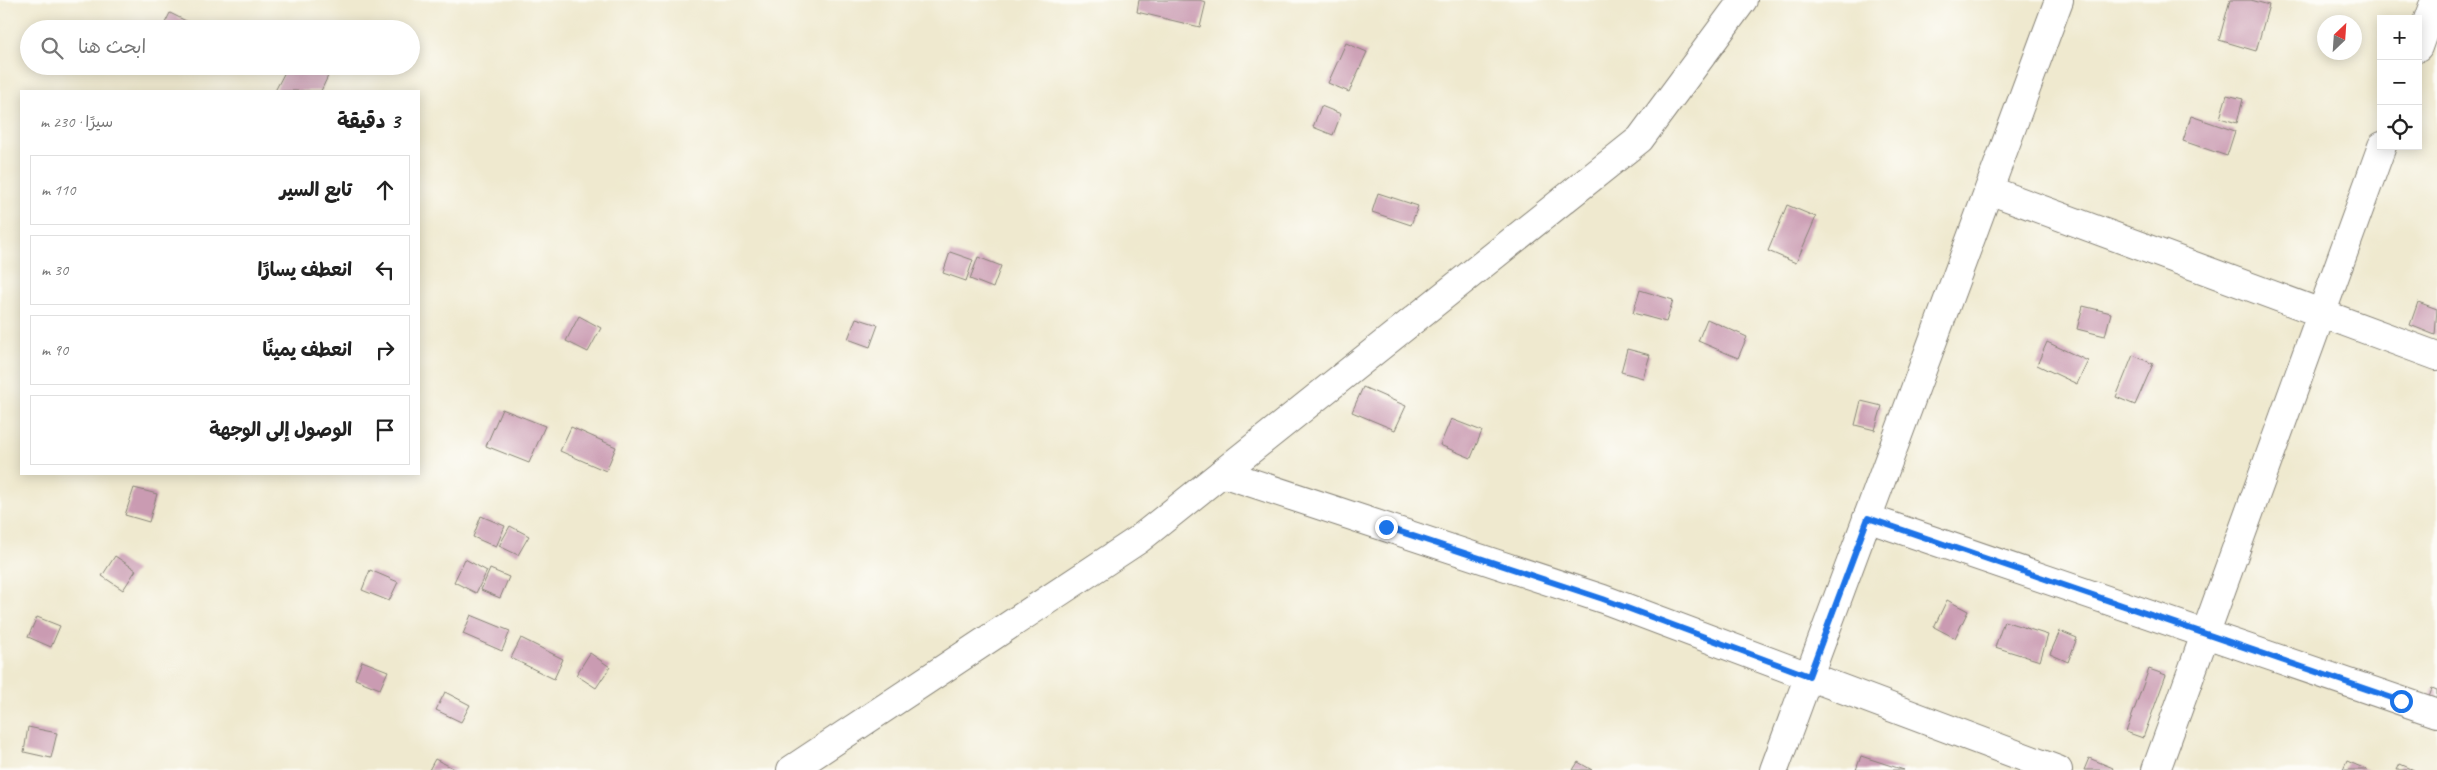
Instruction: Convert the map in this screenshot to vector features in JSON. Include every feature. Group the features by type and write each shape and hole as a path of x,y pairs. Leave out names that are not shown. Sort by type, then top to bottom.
{"street":[{"path":"791,770 1138,540 1640,139 1743,0"},
{"path":"1774,770 2059,0"},
{"path":"2422,36 2435,0"},
{"path":"2156,770 2381,150"},
{"path":"1989,190 2437,356"},
{"path":"1222,474 1603,599 2058,770"},
{"path":"1868,518 2437,713"}],"building":[{"path":"1139,0 1199,0 1206,2 1200,27 1137,12"},
{"path":"2230,0 2251,0 2269,5 2256,51 2219,40"},
{"path":"170,13 184,20 166,20"},
{"path":"1346,43 1367,52 1349,92 1328,83"},
{"path":"283,75 328,76 321,90 276,90"},
{"path":"2227,95 2243,99 2237,123 2220,118"},
{"path":"1321,106 1341,114 1333,135 1313,127"},
{"path":"2191,116 2235,131 2227,156 2183,141"},
{"path":"1378,193 1418,206 1411,225 1372,212"},
{"path":"1787,205 1816,217 1796,263 1768,251"},
{"path":"950,252 973,260 966,281 943,273"},
{"path":"978,257 1001,266 993,288 970,279"},
{"path":"1640,290 1673,300 1666,322 1633,313"},
{"path":"2418,302 2437,309 2435,335 2410,325"},
{"path":"2083,306 2111,313 2105,336 2077,329"},
{"path":"579,316 601,328 588,352 566,341"},
{"path":"856,318 878,325 870,347 848,339"},
{"path":"1707,319 1747,337 1738,358 1698,341"},
{"path":"2047,342 2088,361 2077,384 2037,365"},
{"path":"1627,349 1650,355 1643,378 1621,372"},
{"path":"2133,355 2153,364 2135,405 2116,397"},
{"path":"1363,387 1406,406 1395,430 1352,412"},
{"path":"1861,401 1882,406 1875,430 1855,425"},
{"path":"502,409 545,426 529,463 486,446"},
{"path":"1451,419 1482,431 1471,458 1440,445"},
{"path":"571,427 616,447 606,471 560,451"},
{"path":"134,488 157,494 149,522 125,515"},
{"path":"481,516 505,526 496,547 473,537"},
{"path":"510,526 529,536 518,555 499,546"},
{"path":"115,556 136,570 123,590 102,576"},
{"path":"465,559 487,571 476,593 454,582"},
{"path":"490,569 509,577 500,598 481,590"},
{"path":"370,570 398,582 389,601 362,590"},
{"path":"1947,600 1968,611 1955,638 1934,627"},
{"path":"471,615 510,631 502,651 463,634"},
{"path":"37,617 60,626 51,647 28,637"},
{"path":"2004,621 2048,635 2040,661 1995,647"},
{"path":"2060,631 2077,638 2068,662 2050,654"},
{"path":"521,638 563,659 554,679 511,658"},
{"path":"590,653 610,667 596,688 576,675"},
{"path":"362,661 388,671 380,689 355,679"},
{"path":"2149,669 2166,675 2143,738 2126,732"},
{"path":"2432,688 2437,690 2437,715 2424,710"},
{"path":"445,692 470,705 461,722 436,710"},
{"path":"28,727 57,733 51,758 24,752"},
{"path":"1861,756 1904,770 1856,770"},
{"path":"2089,758 2113,768 2112,770 2084,770"},
{"path":"435,759 457,770 429,770"},
{"path":"2347,761 2368,770 2343,770"},
{"path":"1578,762 1592,770 1573,770"},
{"path":"2400,764 2414,770 2397,770"}],"route":[{"path":"1386,527 1603,599 1809,676 1868,518 2401,701"}]}
